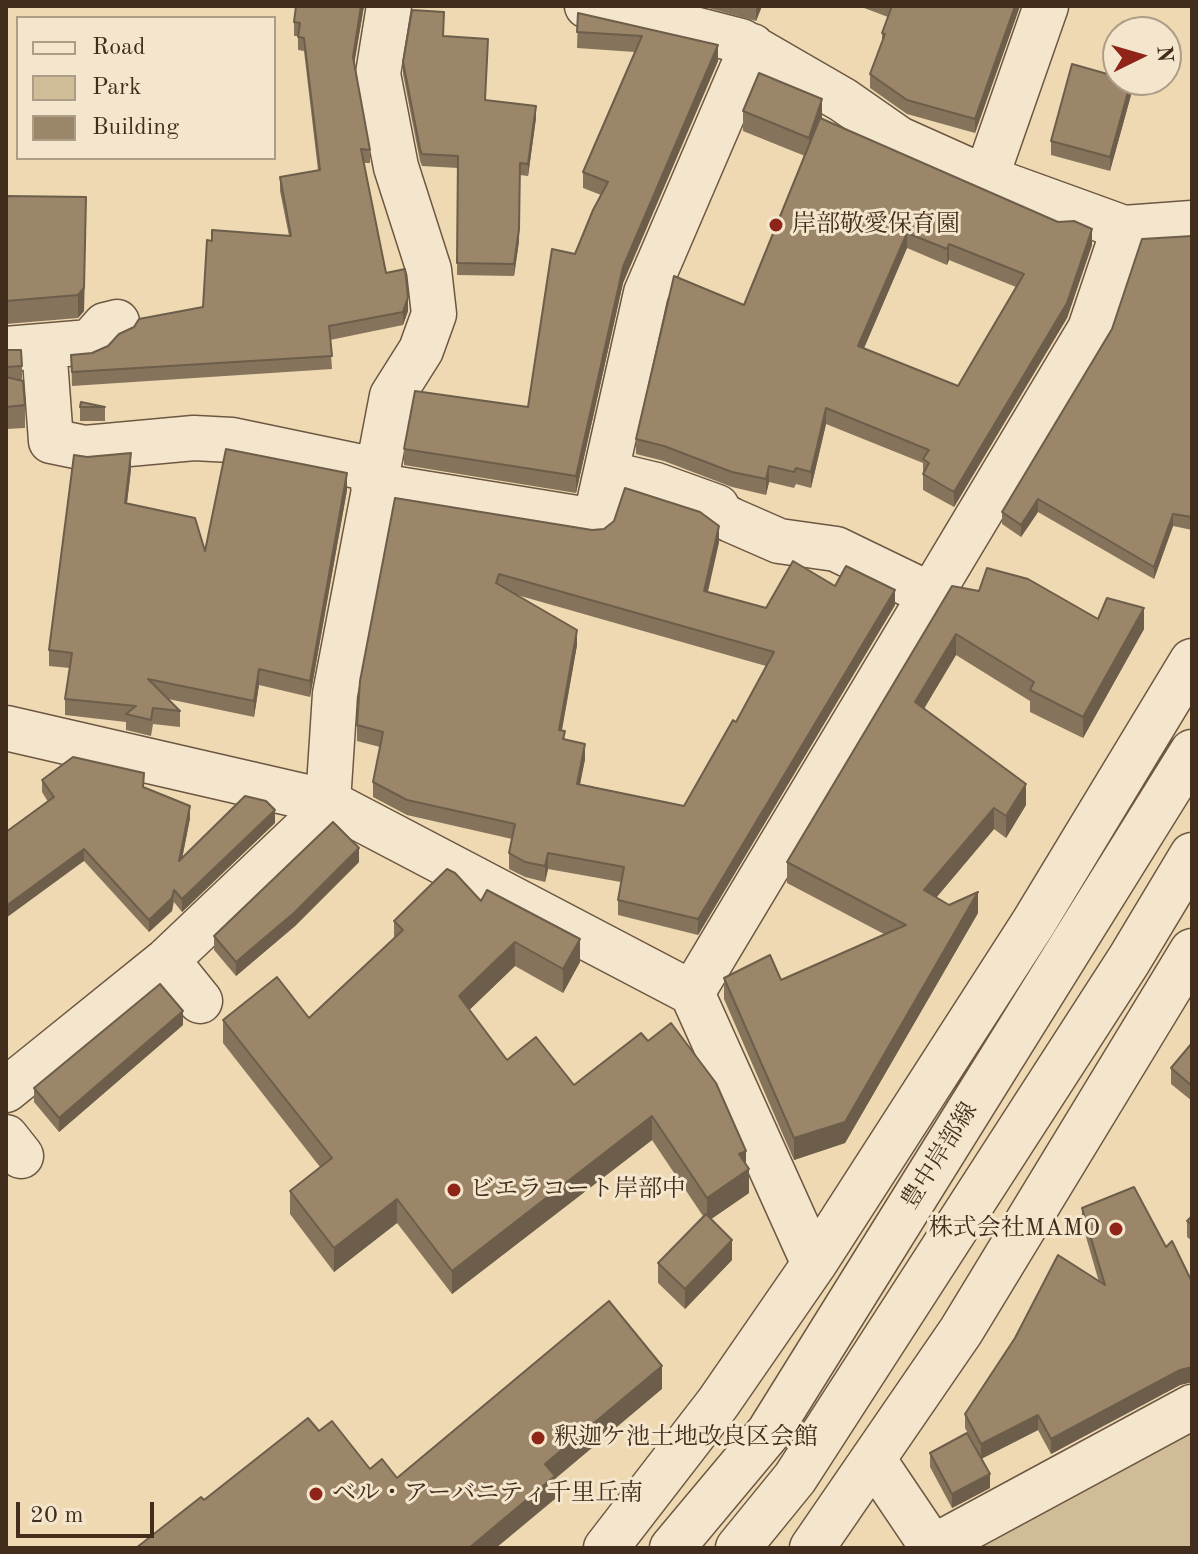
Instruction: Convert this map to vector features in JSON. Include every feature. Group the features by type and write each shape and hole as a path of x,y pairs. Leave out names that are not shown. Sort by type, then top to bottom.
{"street":[{"path":"6,1090 167,960 304,830 328,802 335,694 392,396 421,350 434,314 429,270 396,167 378,74 389,6"},
{"path":"587,6 643,16 741,41 843,100 899,139 986,178 1124,228 1192,223"},
{"path":"986,178 1046,6"},
{"path":"117,322 105,325 90,342 25,347 51,441 85,448 194,438 232,440 375,477 595,521 646,293 752,46"},
{"path":"692,993 1090,329 1124,228"},
{"path":"606,473 656,485 717,507 720,514 779,541 836,549 931,595"},
{"path":"606,1548 718,1403 814,1264 1034,922 1192,661"},
{"path":"6,728 328,802 692,993 814,1264"},
{"name":"豊中岸部線","path":"672,1548 769,1432 1192,752"},
{"path":"738,1548 795,1478 1129,960 1192,855"},
{"path":"812,1548 961,1331 1192,951"},
{"path":"167,960 200,1001"},
{"path":"873,1459 933,1548 1192,1407"}],"green space":[{"path":"1192,1421 1192,1548 962,1548"}],"building":[{"path":"296,6 361,6 353,57 370,150 361,149 386,273 405,269 408,297 403,312 329,326 332,356 72,372 71,355 92,353 108,346 119,334 134,327 139,319 203,307 207,240 212,241 212,230 291,236 280,177 320,170 304,38 298,37 300,23 294,22"},
{"path":"892,6 1015,6 975,119 907,100 870,74"},
{"path":"412,10 444,12 443,36 488,39 485,100 536,106 528,164 520,163 519,229 514,264 457,263 458,156 422,154 420,149 403,62"},
{"path":"578,13 718,45 623,267 576,476 404,449 415,391 528,407 552,249 575,254 608,182 583,172 642,36 577,32"},
{"path":"1072,64 1102,72 1102,96 1127,96 1110,157 1051,141"},
{"path":"759,73 822,99 809,138 743,111"},
{"path":"820,118 1058,222 1074,221 1092,229 1067,303 954,492 923,474 929,463 923,459 929,450 826,408 811,472 796,468 794,472 769,466 766,479 732,472 664,446 636,439 674,276 744,305","holes":["907,233 947,249 949,244 1024,274 958,386 858,346"]},
{"path":"6,196 86,197 84,288 78,295 6,301"},
{"path":"1192,236 1192,517 1173,514 1154,567 1038,499 1021,525 1002,512 1112,329 1142,239"},
{"path":"6,350 21,350 22,366 6,367"},
{"path":"6,377 23,381 25,405 6,407"},
{"path":"81,402 105,407 80,407"},
{"path":"226,449 347,473 310,681 259,669 254,701 148,679 180,711 153,708 151,720 126,714 136,706 65,699 72,653 49,650 74,455 87,457 131,453 125,503 195,518 205,551"},
{"path":"625,488 700,512 719,526 704,591 766,608 793,561 835,586 846,566 895,590 698,919 618,900 624,867 548,853 545,866 525,862 509,853 515,824 407,800 373,782 383,732 357,725 360,681 395,498 592,530 604,529 614,521","holes":["499,574 774,652 736,722 733,720 684,806 577,784 585,744 563,739 565,731 559,730 577,630 496,583"]},
{"path":"987,568 1028,579 1098,619 1107,598 1144,608 1083,717 1030,690 1034,682 956,634 915,702 1026,784 1006,816 994,808 924,890 949,905 978,892 845,1122 794,1138 724,978 770,955 781,980 906,925 787,862 952,586 979,591"},
{"path":"73,757 144,773 143,787 190,806 179,861 245,796 266,801 275,810 182,899 174,890 172,898 149,920 84,849 6,906 6,832 54,797 42,780"},
{"path":"333,822 359,848 295,912 236,962 214,936"},
{"path":"447,869 455,873 481,901 487,890 580,939 563,969 515,942 459,996 507,1060 536,1037 574,1085 641,1033 648,1041 671,1023 716,1083 746,1151 739,1154 749,1169 707,1198 652,1116 452,1271 397,1199 334,1248 290,1191 332,1158 223,1020 277,977 309,1018 403,930 394,921"},
{"path":"160,984 183,1011 59,1118 34,1088"},
{"path":"1192,1043 1192,1086 1171,1068"},
{"path":"1134,1187 1166,1247 1172,1241 1192,1282 1192,1367 1180,1370 1051,1439 1038,1415 981,1444 965,1414 1015,1338 1058,1255 1105,1285 1082,1208"},
{"path":"706,1214 732,1240 685,1289 658,1263"},
{"path":"609,1301 662,1366 545,1464 555,1476 469,1548 136,1548 201,1497 204,1500 308,1418 319,1431 332,1421 370,1469 382,1459 397,1478"},
{"path":"967,1433 990,1474 952,1494 930,1453"}],"place":[{"name":"岸部敬愛保育園","path":"776,225"},
{"name":"ビエラコート岸部中","path":"454,1190"},
{"name":"株式会社MAMO","path":"1116,1229"},
{"name":"釈迦ケ池土地改良区会館","path":"538,1438"},
{"name":"ベル・アーバニティ千里丘南","path":"316,1494"}]}
